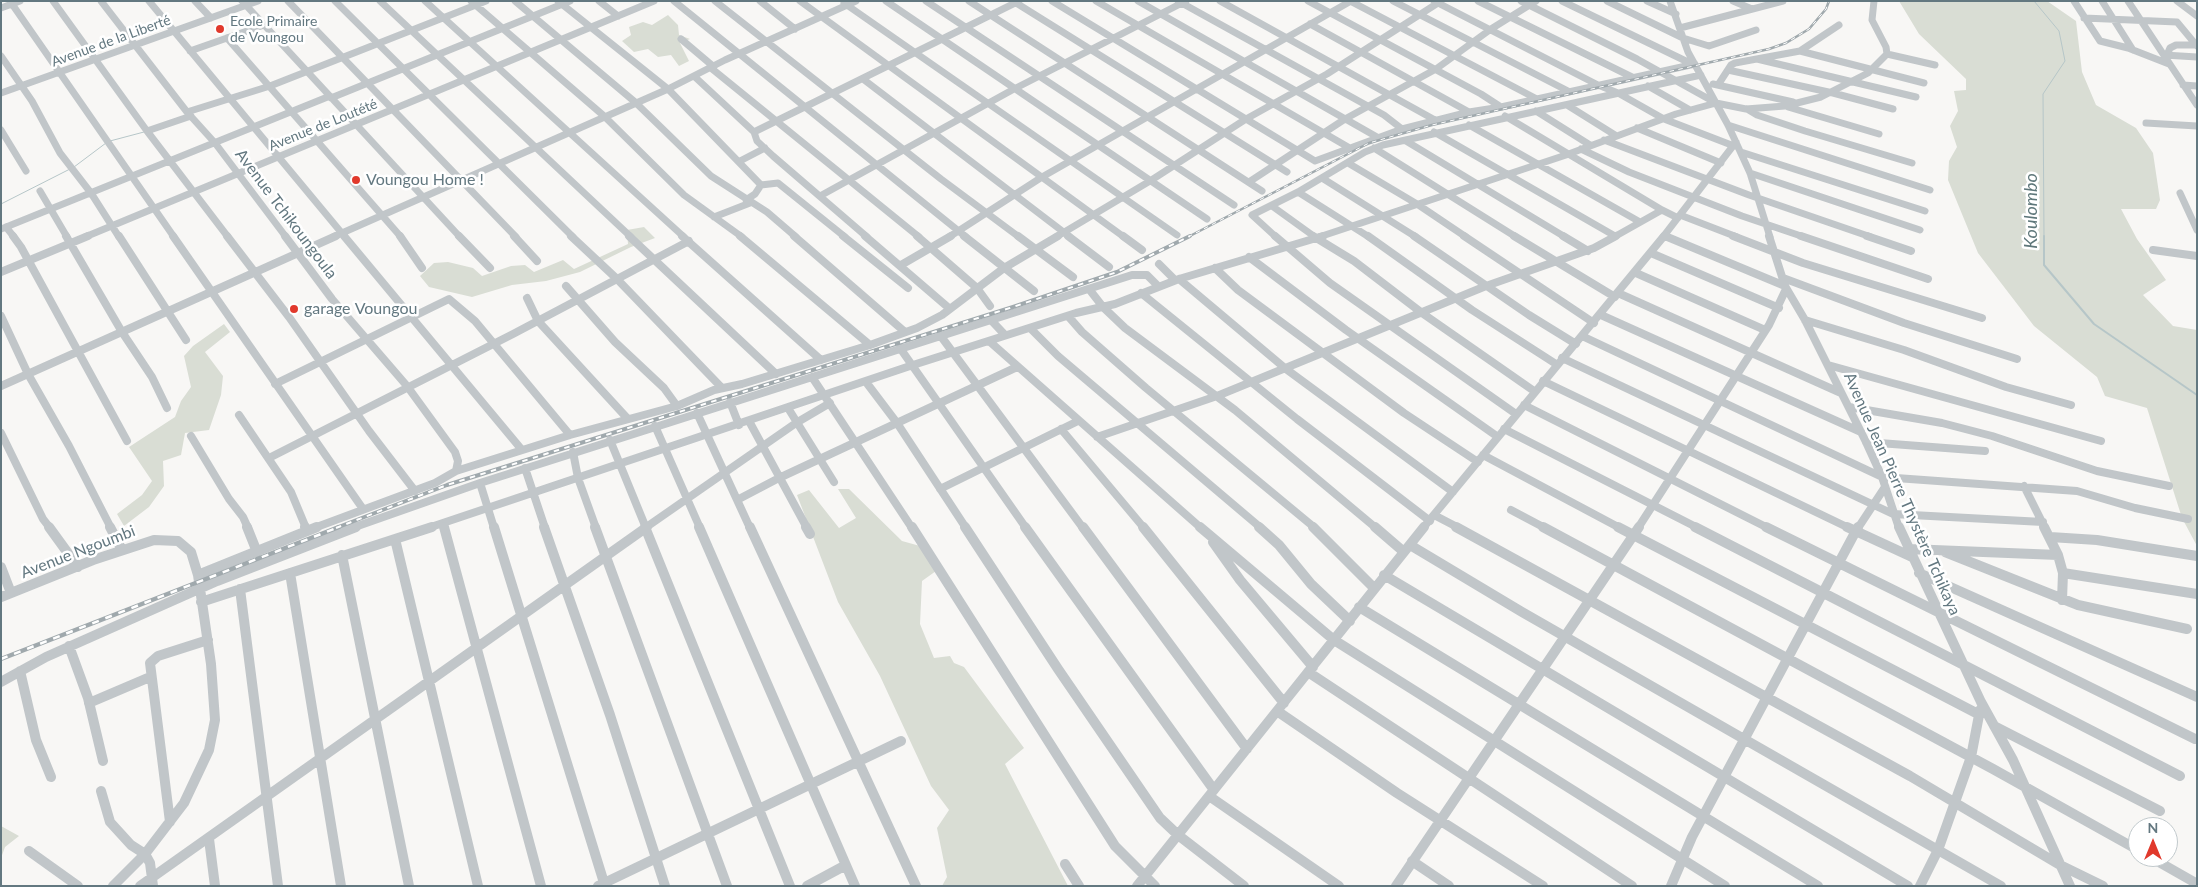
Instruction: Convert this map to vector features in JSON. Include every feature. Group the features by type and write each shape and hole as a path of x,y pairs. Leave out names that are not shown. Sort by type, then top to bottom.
{"street":[{"path":"1,8 20,1"},
{"path":"53,1 97,59 147,131 289,317 319,362 415,491"},
{"name":"Avenue Tchikoungoula","path":"101,1 189,114 215,143 332,298 407,386 455,452 458,460 456,471"},
{"path":"149,1 229,99 255,127 343,232 356,252 372,267 450,365 522,450"},
{"path":"195,1 211,18"},
{"name":"Avenue de la Liberté","path":"1,93 211,18 244,3 258,1"},
{"path":"288,1 462,180 537,261"},
{"path":"335,1 617,279 722,388"},
{"path":"380,1 776,374"},
{"path":"425,1 570,132 641,200 821,360"},
{"path":"147,131 229,99 270,86 443,18 473,3 486,1"},
{"path":"515,1 635,102 698,164 748,201 767,212 905,332"},
{"path":"127,441 28,261 4,228 534,16 560,3 570,1"},
{"path":"600,1 618,16"},
{"path":"674,1 874,165 1034,292"},
{"path":"715,1 987,214 1073,277"},
{"path":"760,1 795,29"},
{"path":"800,1 1142,250"},
{"path":"1,386 382,214 695,77 738,55 822,17 845,3 856,1"},
{"path":"886,1 1207,219"},
{"path":"926,1 1234,205"},
{"path":"969,1 1262,191"},
{"path":"1052,1 1317,162 1348,147 1402,128 1694,64"},
{"path":"1096,1 1348,147"},
{"path":"1138,1 1377,137"},
{"path":"1220,1 1341,66 1435,120"},
{"path":"1308,1 1380,41 1436,69 1501,107"},
{"path":"901,265 987,214 1042,177 1350,1 1535,98"},
{"path":"1393,1 1568,91"},
{"path":"1478,1 1632,77"},
{"path":"1521,1 1533,3 1716,103 1746,109 1785,106 1833,93 1872,70 1886,54 1886,48 1872,20 1874,1"},
{"path":"1562,1 1694,64"},
{"path":"1606,1 1683,38 1711,47 1756,30"},
{"path":"1646,1 1676,14"},
{"name":"Avenue Jean Pierre Thystère Tchikaya","path":"1670,1 1694,64 1728,125 1750,173 1785,284 1866,442 1883,482 1893,514 1919,573 1981,702 2025,787 2070,886"},
{"path":"1733,1 1752,10"},
{"path":"2074,1 2100,41 2133,50 2170,64"},
{"path":"2102,1 2133,50"},
{"path":"2128,1 2197,106"},
{"path":"2177,1 2197,16"},
{"name":"Avenue de Loutété","path":"1,272 499,67 648,2"},
{"path":"754,132 1016,2 1287,172"},
{"path":"820,196 1014,89 1182,2 1402,128"},
{"path":"1,682 257,552 363,509 436,483 456,471 627,418 678,406 722,388 742,384 870,346 930,322 1004,268 1150,181 1271,104 1341,66 1437,2 1664,118 1737,147 1925,211"},
{"path":"1680,28 1778,2"},
{"path":"244,3 307,70 355,125 490,268"},
{"path":"473,3 604,116 667,179 714,218 742,237 870,346"},
{"path":"560,3 668,89 740,161 761,185"},
{"path":"845,3 1177,235"},
{"path":"1249,182 1344,119 1369,108 1436,69 1454,54 1533,3"},
{"path":"12,4 213,291 275,384 313,435 335,472 363,509"},
{"path":"2084,18 2179,23 2196,45"},
{"path":"1310,24 1469,112"},
{"path":"190,51 264,25"},
{"path":"1718,86 1735,63 1800,51 1839,25"},
{"path":"227,38 382,214 420,262 422,268"},
{"path":"682,39 776,122 932,248 977,288 990,306"},
{"path":"2165,55 2176,45 2196,45"},
{"path":"1800,51 1924,83"},
{"path":"1886,54 1935,65"},
{"path":"2165,55 2197,57"},
{"path":"1,56 32,101 60,153 91,193 186,340"},
{"path":"1757,59 1916,98"},
{"path":"1728,70 1833,93 1893,109"},
{"path":"1516,414 1330,283 1252,217 1253,214 1298,192 1374,148 1505,116 1567,105 1701,75"},
{"path":"695,77 754,132 757,141 950,309"},
{"path":"862,79 1109,266"},
{"path":"1705,83 1798,103"},
{"path":"2183,85 2197,86"},
{"path":"1648,86 1690,110"},
{"path":"201,602 443,524 788,408 827,399 913,365 1068,316 1103,307 1158,286 1249,257 1316,238 1581,149 1664,118 1716,103"},
{"path":"1567,105 1615,135"},
{"path":"1785,106 1879,134"},
{"path":"1746,109 1757,115 1805,131 1912,163"},
{"path":"1536,111 1590,145"},
{"path":"1505,116 1662,210 1774,253 1923,302 1982,318"},
{"path":"2146,123 2197,126"},
{"path":"1469,125 1640,222"},
{"path":"1728,125 1930,190"},
{"path":"1637,128 1721,163"},
{"path":"1,130 26,171"},
{"path":"1434,132 1616,236"},
{"path":"1604,140 1758,198 1911,251"},
{"path":"1406,141 1588,251"},
{"path":"1140,881 1311,670 1384,575 1542,381 1636,274 1708,179 1737,147"},
{"path":"740,161 765,148"},
{"path":"1374,148 1446,195 1556,262 1617,295 1841,393"},
{"path":"1581,149 1614,165 1765,224 1928,279"},
{"path":"1348,163 1417,204 1594,323"},
{"path":"1750,173 1920,230"},
{"path":"1322,178 1384,215 1486,286 1579,340 1720,400 1883,482 2024,486 2088,493 2135,508 2188,519"},
{"path":"761,185 778,182 908,288"},
{"path":"714,218 748,201 756,194 761,185"},
{"path":"40,191 49,210 122,332 152,377 167,408"},
{"path":"1298,192 1352,226 1456,298 1559,361 1704,425 1871,505 1893,514 2043,522"},
{"path":"2180,193 2197,230"},
{"path":"1272,206 1316,238 1354,261 1422,313 1534,391"},
{"path":"1098,437 1217,396 1324,354 1486,286 1588,251 1662,210"},
{"path":"1664,236 1785,284 2017,360"},
{"path":"269,458 407,386 494,344 689,241"},
{"path":"2153,250 2197,256"},
{"path":"1651,253 1779,308"},
{"path":"1249,257 1359,339 1501,433 1652,506 2180,776"},
{"path":"1160,264 1177,280 1286,368 1453,492"},
{"path":"1215,268 1238,290 1437,437 1635,535 1804,625 1980,715"},
{"path":"198,582 573,452 990,319 1138,274 1147,275 1158,286"},
{"path":"1636,274 1766,330"},
{"path":"1396,886 1440,819 1544,670 1564,636 1635,535 1766,330 1779,308 1785,284"},
{"path":"566,286 615,342 664,388 678,406"},
{"path":"1089,289 1103,307 1124,328 1217,396 1407,549 1746,739 2001,886"},
{"path":"1141,293 1252,382 1432,518 1589,600 1955,803 2060,865 2103,886"},
{"path":"527,298 538,321 627,418"},
{"path":"275,384 412,316 446,300 452,300 494,344 570,435"},
{"path":"1601,315 1861,432"},
{"path":"1,316 28,374 69,446 122,550"},
{"path":"1068,316 1082,332 1174,412 1221,448 1319,532 1374,588"},
{"path":"990,319 1005,336"},
{"path":"1805,320 1904,350 2006,387 2071,405"},
{"path":"1030,328 1058,356 1139,423 1279,545 1311,584 1350,621"},
{"path":"940,335 979,385 1247,749"},
{"path":"989,341 1207,533 1334,640 1725,886"},
{"path":"900,348 913,365 937,405 1211,793 1339,886"},
{"path":"1828,365 2101,441"},
{"path":"737,500 779,478 897,424 1016,366"},
{"path":"812,377 857,441 938,571 1115,846 1140,881 1155,886"},
{"path":"1542,381 1855,532 1911,553 2058,555"},
{"path":"866,382 897,424 1058,669 1155,810 1178,835 1244,886"},
{"path":"140,886 153,882 266,797 762,448 827,399"},
{"path":"730,402 739,425"},
{"path":"1524,405 1938,613 2195,739"},
{"path":"1849,407 1942,423 1992,436 2097,471 2169,486"},
{"path":"788,408 834,482"},
{"path":"697,412 724,474 860,761 916,886"},
{"path":"239,416 269,458 290,492 307,531"},
{"path":"940,489 1078,421"},
{"path":"749,422 810,534"},
{"path":"655,426 855,886"},
{"path":"1062,429 1281,707 1397,793 1543,886"},
{"path":"1,432 36,501 43,519 78,567"},
{"path":"191,436 211,466 229,499 243,516 257,552"},
{"path":"610,440 760,807 790,886"},
{"path":"1866,442 1985,451"},
{"path":"573,452 578,478 606,558 727,886"},
{"path":"525,468 564,588 610,715 665,886"},
{"path":"1671,886 1703,816 1746,739 1804,625 1840,564 1855,532 1883,482"},
{"path":"480,483 523,616 602,885 706,833 900,741"},
{"path":"2024,486 2058,555 2063,573 2062,600"},
{"path":"1511,510 1971,757 2128,844"},
{"path":"443,524 541,886"},
{"path":"1207,533 1240,580 1311,670 1632,886"},
{"path":"2050,537 2097,540 2197,556"},
{"path":"394,539 478,886"},
{"name":"Avenue Ngoumbi","path":"1,597 122,550 154,540 178,541 191,552 208,640 214,720 208,750 196,781 170,822 145,854 114,886"},
{"path":"1945,552 2062,600 2106,612 2187,629"},
{"path":"342,556 409,886"},
{"path":"1,567 11,594"},
{"path":"290,573 322,759 341,886"},
{"path":"1919,573 2197,697"},
{"path":"2063,573 2197,594"},
{"path":"1384,575 1908,886"},
{"path":"240,589 278,886"},
{"path":"1359,607 1818,886"},
{"path":"170,822 150,677 150,663 153,659 208,640"},
{"path":"69,646 89,703 103,761"},
{"path":"20,671 36,740 51,777"},
{"path":"89,703 150,677"},
{"path":"1920,886 1938,850 1971,757 1981,702"},
{"path":"1994,726 2160,811"},
{"path":"101,791 110,822 131,846 145,854 153,882"},
{"path":"209,839 215,886"},
{"path":"29,852 78,886"},
{"path":"1412,861 1449,886"},
{"path":"1065,864 1079,886"},
{"path":"807,886 846,865"},
{"path":"2168,867 2194,882"}],"shaded area":[{"path":"1899,1 2047,1 2076,21 2082,72 2096,105 2136,128 2153,153 2160,200 2156,209 2121,209 2137,239 2166,280 2143,295 2173,326 2197,330 2197,546 2182,518 2147,408 2105,396 2097,377 2034,326 1978,253 1948,180 1949,161 1957,147 1950,126 1958,111 1954,91 1966,90 1966,79 1919,34"},
{"path":"668,15 678,25 679,35 690,39 680,43 689,61 679,66 671,55 658,57 648,49 634,52 622,41 631,35 629,27 643,22 652,25"},
{"path":"644,227 655,238 631,247 580,272 546,281 512,285 472,297 429,287 420,276 434,263 448,262 473,268 482,276 511,266 525,265 534,272 563,260 574,269 628,244 627,230"},
{"path":"224,324 230,332 205,352 223,376 221,395 209,430 185,433 181,455 163,461 164,486 149,507 124,526 117,514 142,495 152,481 129,447 175,417 181,401 191,387 184,356 193,346"},
{"path":"838,489 849,489 902,541 920,546 936,571 922,581 920,624 934,658 950,656 954,663 964,667 1024,748 1005,764 1068,886 942,886 947,877 937,828 949,810 931,786 880,676 838,602 797,495 809,490 839,528 856,518"},
{"path":"1,826 19,836 5,847 1,858"}],"waterway":[{"name":"Koulombo","path":"2034,1 2059,31 2065,61 2043,94 2044,237"},
{"path":"110,141 144,132"},
{"path":"74,167 106,143"},
{"path":"1,204 70,169"},
{"name":"Koulombo","path":"2044,237 2044,265 2094,324 2197,395"}],"railway":[{"path":"1189,237 1369,143 1432,125 1769,49 1786,43 1809,29 1826,9 1829,1"},
{"path":"336,528 447,485 1013,307 1117,272 1189,237"},
{"path":"1,659 339,527"}],"place":[{"name":"Ecole Primaire de Voungou","path":"220,29"},
{"name":"Voungou Home !","path":"356,180"},
{"name":"garage Voungou","path":"294,309"}]}
